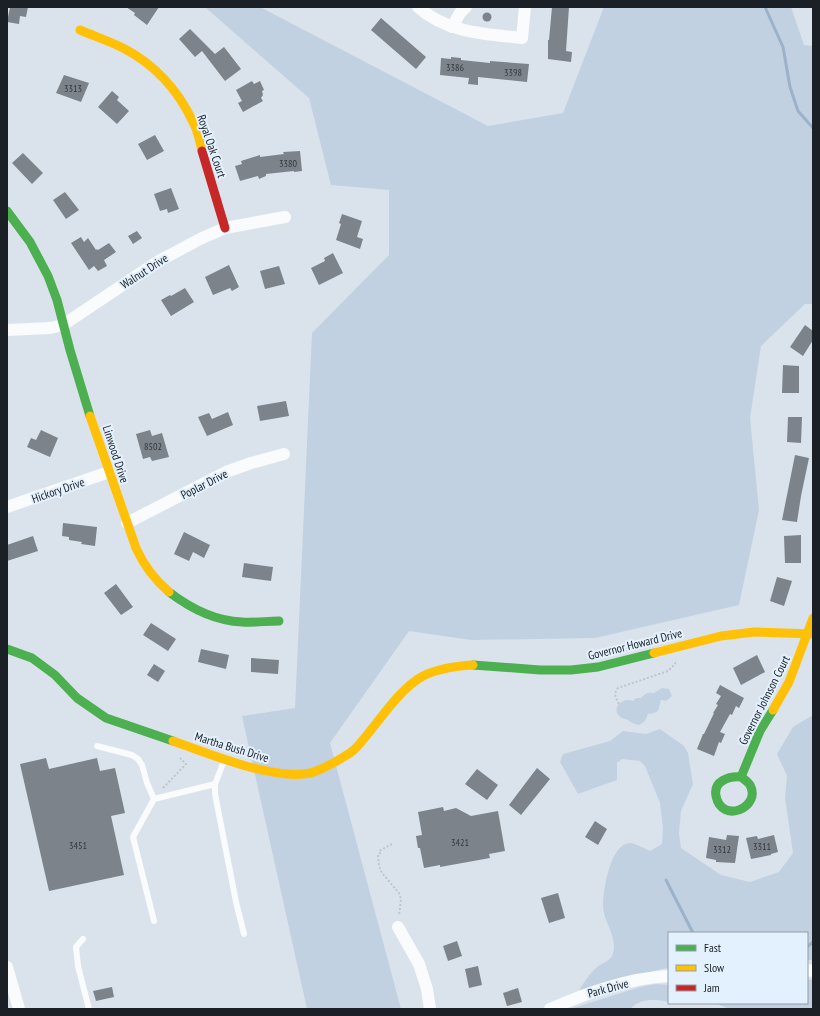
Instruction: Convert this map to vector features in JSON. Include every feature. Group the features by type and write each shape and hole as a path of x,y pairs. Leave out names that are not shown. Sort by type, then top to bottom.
{"street":[{"path":"418,7 435,19 452,27 468,32 522,38 525,7"},
{"path":"452,27 460,13 466,7"},
{"name":"Royal Oak Court","path":"80,30 123,48 157,72 170,85 194,123 225,228"},
{"name":"Linwood Drive","path":"7,211 21,227 50,280 57,300 69,349 109,472 137,552 149,571 160,585 194,608 215,616 242,622 279,621"},
{"name":"Walnut Drive","path":"7,330 50,328 63,325 179,249 225,228 285,217"},
{"name":"Poplar Drive","path":"127,523 226,472 250,462 284,454"},
{"name":"Hickory Drive","path":"7,507 109,472"},
{"name":"Governor Johnson Court","path":"740,777 760,731 796,666 810,633 813,618"},
{"name":"Governor Howard Drive","path":"438,670 456,666 476,666 540,670 571,670 598,667 721,636 754,632 810,633"},
{"name":"Martha Bush Drive","path":"7,649 32,658 55,675 77,698 106,718 225,759 271,772 290,774 310,773 326,767 354,750 408,688 422,677 438,670"},
{"path":"398,927 419,964 427,989 430,1009"},
{"path":"7,967 18,1009"},
{"name":"Park Drive","path":"550,1009 586,994 628,982 668,976"}],"lane":[{"path":"97,746 132,755 138,759 142,765 147,783 154,798"},
{"path":"225,759 215,784 215,794 218,815 244,934"},
{"path":"154,921 133,836 154,798 215,784"},
{"path":"83,939 76,946 78,966 89,1009"}],"path":[{"path":"619,704 615,694 618,688 673,668 676,664 676,658 673,648"},
{"path":"154,798 186,764 173,752 174,742"},
{"path":"392,844 379,851 380,853 378,855 378,860 382,873 399,893 401,898 398,927"}],"shaded area":[{"path":"205,7 260,7 488,126 563,113 604,7 791,7 804,45 813,46 813,304 805,304 761,346 750,418 759,510 739,605 595,638 471,640 409,631 330,743 401,1009 307,1009 242,716 295,708 312,333 389,255 389,190 331,185 309,98"},
{"path":"662,688 669,689 672,696 666,701 661,700 658,711 648,714 645,721 639,725 619,716 617,713 618,706 626,700 633,701 636,698 641,698 647,693 654,693"},
{"path":"813,715 813,960 808,960 808,932 668,932 668,968 579,990 593,970 608,960 613,953 614,941 605,917 603,906 606,879 613,859 618,850 624,845 631,843 650,851 662,844 663,828 660,803 645,766 640,761 622,759 617,763 617,780 578,794 560,762 563,754 610,741 623,731 646,734 660,729 684,746 688,753 693,784 681,811 679,833 681,848 721,875 750,882 779,872 793,853 785,798 787,776 777,754 793,727"},
{"path":"808,979 813,980 813,1009 730,1009 717,1004 808,1004"},
{"path":"656,984 668,985 668,1002 648,1000 634,1005 630,1009 570,1009 640,987"}],"building":[{"path":"10,7 28,7 26,17 20,16 19,24 7,22"},
{"path":"126,7 159,7 147,25 134,15 135,13"},
{"path":"552,7 569,7 566,51 572,52 571,62 548,59 548,40"},
{"path":"487,12 492,17 487,22 482,17"},
{"path":"381,18 426,57 416,69 371,30"},
{"path":"190,29 215,54 224,47 241,69 225,81 202,51 195,57 179,39"},
{"path":"451,57 461,58 461,60 490,63 490,61 529,64 527,82 478,77 478,85 468,84 469,78 440,75 441,58 451,59"},
{"path":"64,75 89,83 81,102 56,93"},
{"path":"252,81 254,84 260,81 264,90 262,91 263,95 261,98 263,101 243,112 238,103 242,101 236,90"},
{"path":"112,91 119,97 117,100 129,111 117,124 98,107"},
{"path":"155,135 164,151 147,160 138,144"},
{"path":"300,151 302,171 266,174 266,176 259,179 258,176 240,181 235,166 242,164 241,161 260,155 260,157 284,154 283,152"},
{"path":"23,153 43,173 32,184 12,163"},
{"path":"171,188 179,209 168,213 167,209 160,211 154,194"},
{"path":"65,192 79,210 66,219 53,200"},
{"path":"342,214 362,221 357,237 363,239 360,249 336,240 341,224 339,223"},
{"path":"137,231 142,238 133,244 128,236"},
{"path":"81,237 84,242 88,238 96,250 109,243 116,252 104,260 107,266 98,271 94,266 89,270 71,243"},
{"path":"333,253 343,273 319,285 311,268 325,261 324,258"},
{"path":"229,265 239,287 232,291 230,288 213,295 205,277"},
{"path":"279,266 285,284 265,289 260,271"},
{"path":"185,288 194,302 171,316 161,300"},
{"path":"805,325 813,331 813,340 803,356 790,347"},
{"path":"783,365 799,366 799,393 782,393"},
{"path":"286,401 289,416 260,421 257,406"},
{"path":"228,412 233,425 207,436 198,417 209,413 212,419"},
{"path":"788,417 802,417 801,443 787,442"},
{"path":"41,430 58,438 50,457 27,447 31,438 36,440"},
{"path":"150,430 152,436 162,433 169,457 152,461 150,457 143,459 136,434"},
{"path":"795,455 809,458 797,522 782,520"},
{"path":"63,523 97,527 95,546 81,544 82,542 69,540 69,537 62,536"},
{"path":"184,532 210,545 204,558 193,552 189,561 174,554"},
{"path":"801,535 801,563 785,563 784,536"},
{"path":"33,536 38,551 7,561 7,545"},
{"path":"244,563 273,567 271,581 242,577"},
{"path":"777,577 792,581 784,606 770,601"},
{"path":"116,584 133,607 121,615 104,593"},
{"path":"151,623 176,639 168,651 143,635"},
{"path":"201,649 229,655 226,669 198,662"},
{"path":"757,655 765,672 741,685 733,668"},
{"path":"251,658 279,660 278,674 251,672"},
{"path":"154,664 165,671 158,682 147,675"},
{"path":"720,685 744,698 739,708 736,706 732,715 730,714 720,732 725,734 721,743 719,742 714,756 697,749 718,705 716,704 721,696 716,693"},
{"path":"46,758 49,769 97,758 100,771 115,768 125,813 111,816 124,875 49,891 20,764"},
{"path":"537,768 550,779 521,815 509,805"},
{"path":"477,769 498,785 487,800 465,784"},
{"path":"443,807 444,811 456,808 471,816 498,811 505,851 489,854 490,858 440,867 440,865 424,868 416,836 422,835 418,812"},
{"path":"595,821 607,829 598,845 585,837"},
{"path":"727,835 739,836 735,863 716,862 716,860 706,858 709,837 726,840"},
{"path":"774,835 778,852 751,859 746,838 757,836 758,839"},
{"path":"558,893 565,918 549,923 541,898"},
{"path":"457,941 462,956 448,961 443,946"},
{"path":"478,966 482,985 469,988 465,969"},
{"path":"112,987 114,997 96,1001 93,991"},
{"path":"518,988 522,1002 507,1006 503,993"}],"waterway":[{"path":"765,7 783,47 790,87 798,111 813,128"},
{"path":"666,880 692,932"},
{"path":"808,946 813,942"}],"traffic: fast":[{"path":"7,211 30,242 48,276 57,300 90,416"},
{"path":"169,592 203,613 222,619 247,622 279,621"},
{"path":"7,649 32,658 55,675 77,698 106,718 173,741"},
{"path":"473,665 540,670 571,670 598,667 654,653"},
{"path":"741,777 750,785 752,793 751,800 740,810 726,810 720,805 716,796 717,787 723,780 732,777 741,777 760,731 773,710"}],"traffic: slow":[{"path":"80,30 118,45 134,54 155,70 164,79 187,110 199,136 202,151"},
{"path":"90,416 136,548 142,561 150,572 169,592"},
{"path":"773,710 789,682 813,618"},
{"path":"654,653 721,636 754,632 813,634"},
{"path":"173,741 222,759 260,770 278,773 310,773 326,767 353,751 396,699 413,682 423,676 441,669 473,665"}],"traffic: jam":[{"path":"202,151 225,228"}]}
